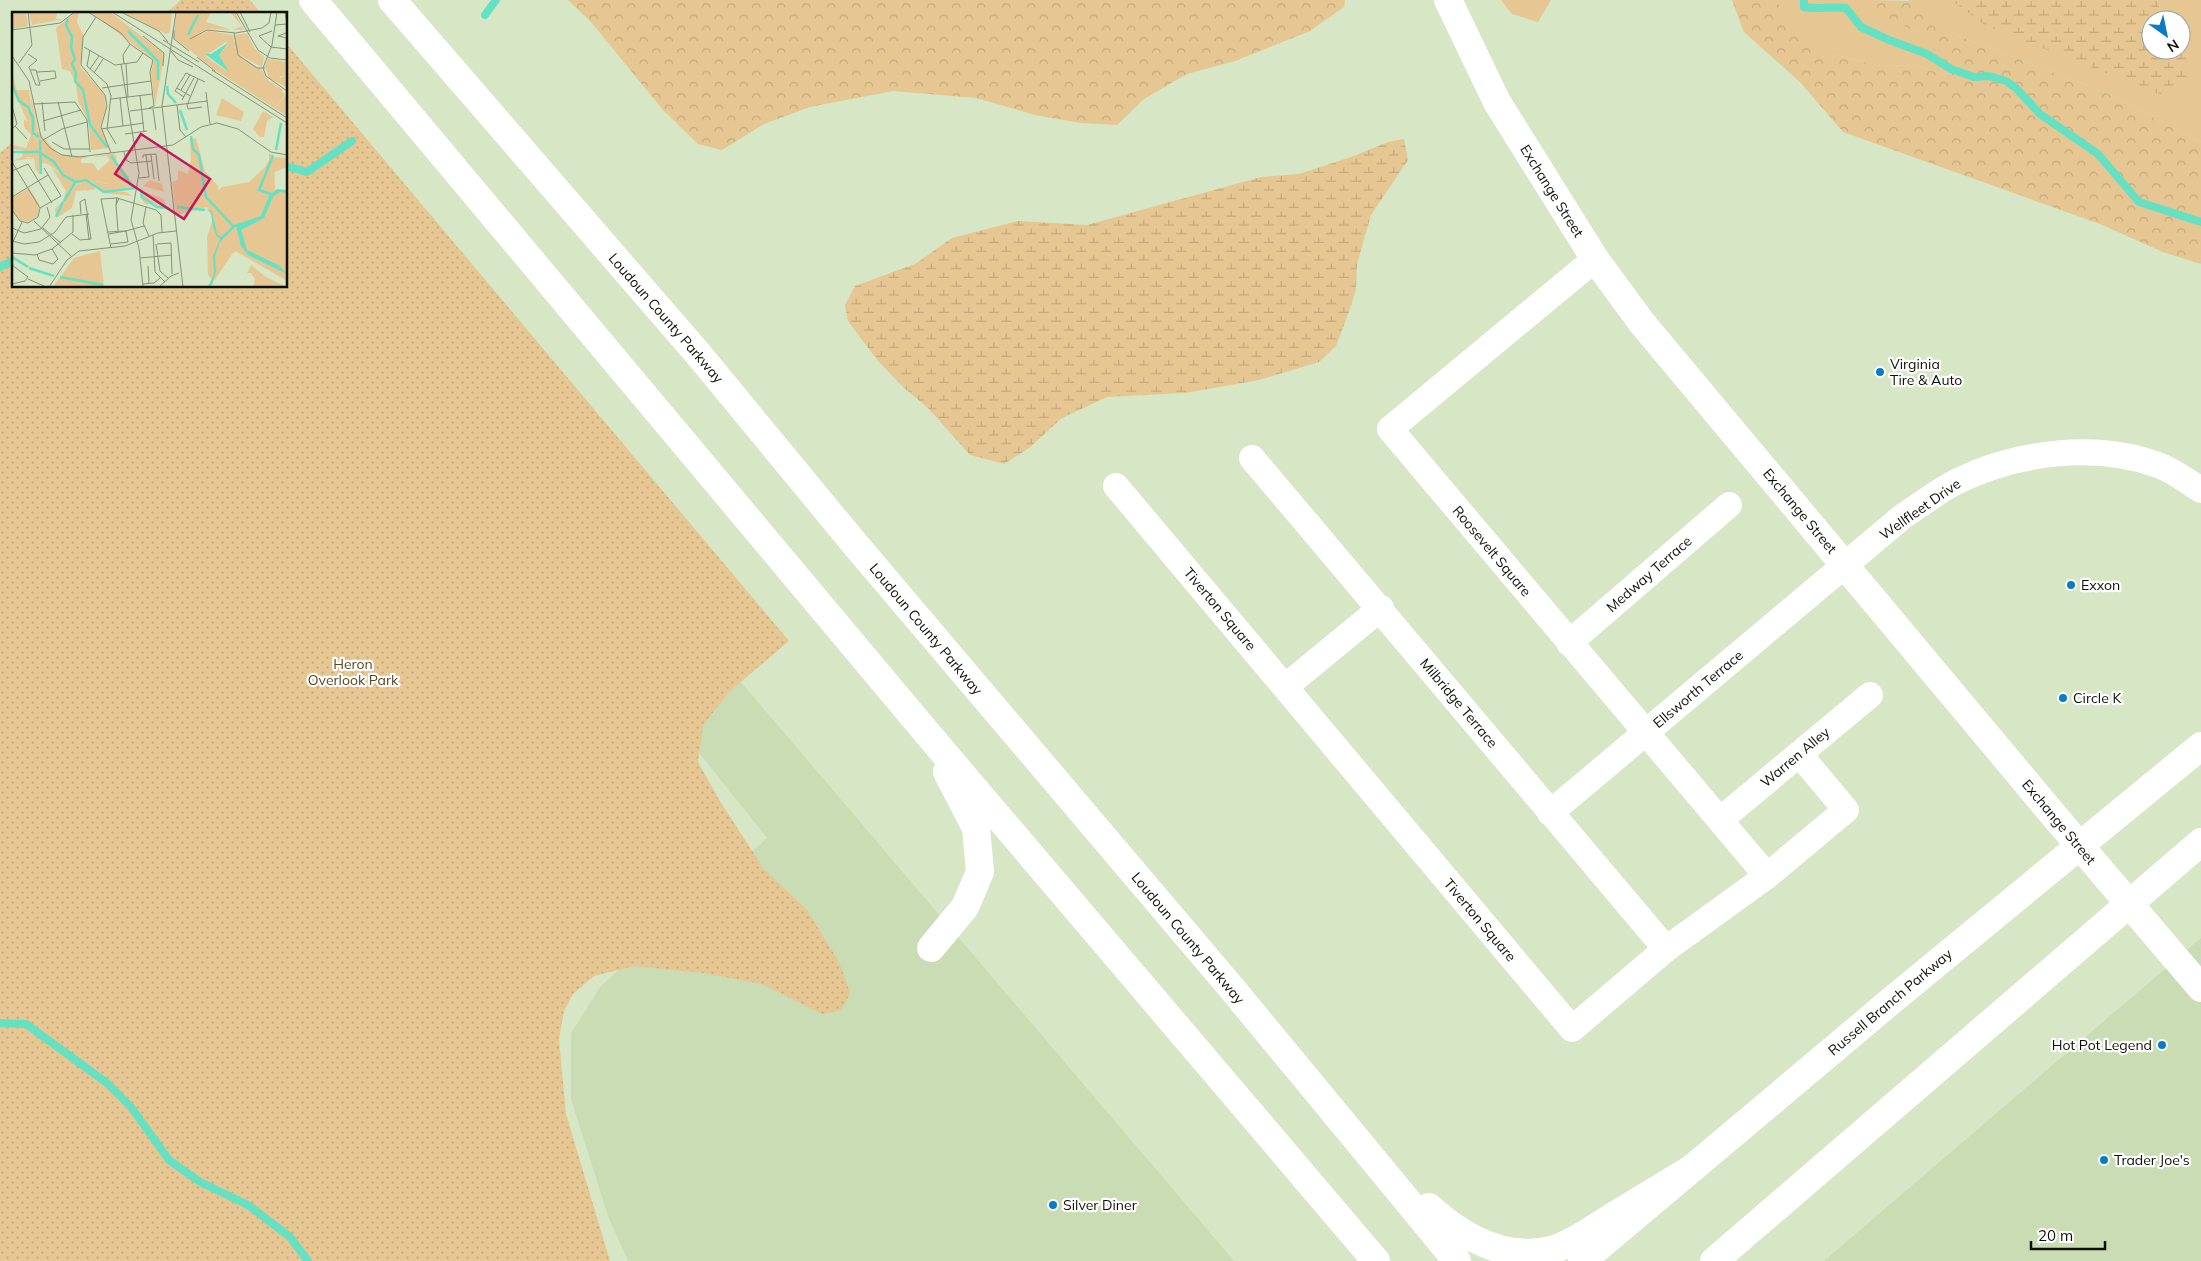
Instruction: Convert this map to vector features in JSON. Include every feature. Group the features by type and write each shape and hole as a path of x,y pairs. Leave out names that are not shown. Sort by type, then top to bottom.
{"main road":[{"path":"313,0 928,732 1158,1001 1376,1261"},
{"name":"Loudoun County Parkway","path":"392,0 699,355 854,543 1355,1137 1457,1261"},
{"name":"Exchange Street","path":"1448,0 1497,102 1547,184 1595,259 1678,368 2201,988"},
{"path":"928,732 976,828 980,872 965,907 931,948"},
{"name":"Russell Branch Parkway","path":"1582,1261 1897,996 2201,746"},
{"path":"1714,1261 2201,842"},
{"path":"1355,1137 1443,1220 1462,1235 1476,1242 1514,1253 1551,1250 1576,1239 1693,1168"}],"street":[{"name":"Roosevelt Square","path":"1595,259 1390,429 1767,876"},
{"name":"Wellfleet Drive","path":"1845,565 1902,517 1939,492 1959,480 1998,464 2050,454 2096,453 2121,456 2159,465 2201,490"},
{"name":"Milbridge Terrace","path":"1252,458 1381,608 1550,813 1666,949"},
{"name":"Tiverton Square","path":"1116,486 1572,1029 1666,949 1767,876 1846,810 1799,754"},
{"name":"Medway Terrace","path":"1569,643 1729,505"},
{"name":"Ellsworth Terrace","path":"1550,813 1845,565"},
{"path":"1285,687 1381,608"},
{"name":"Warren Alley","path":"1720,820 1870,694"}],"shaded area":[{"path":"740,681 1234,1261 628,1261 608,1216 571,1099 571,1033 601,986 767,838 681,730"},
{"path":"2201,938 2201,1261 1824,1261"}],"green space":[{"path":"181,0 250,0 259,12 167,12"},
{"path":"568,0 1345,0 1344,7 1310,31 1235,61 1187,74 1144,99 1117,125 1081,123 1035,115 976,98 893,91 810,107 764,124 722,150 698,144 663,110 591,22"},
{"path":"1501,0 1551,0 1538,22 1512,14"},
{"path":"1732,0 1775,0 1806,39 1828,53 1881,66 1913,65 1945,75 1952,68 1915,31 1869,10 1872,0 1912,1 1958,36 2102,91 2201,142 2201,264 2163,252 2100,224 1843,132 1800,82 1744,32"},
{"path":"1775,0 1872,0 1870,10 1915,31 1953,68 1945,75 1913,65 1881,66 1828,53 1806,40"},
{"path":"1908,0 2201,0 2201,142 2102,91 1958,36"},
{"path":"1951,0 2156,0 2161,10 2141,10 2141,60 2187,60 2187,85 2165,96 1986,26"},
{"name":"Heron Overlook Park","path":"288,45 789,641 730,691 703,725 698,762 721,803 764,869 807,910 839,962 850,993 842,1010 822,1014 762,984 703,973 634,966 594,976 573,994 564,1011 559,1039 566,1114 610,1261 0,1261 0,153 12,143 12,288 288,288"},
{"path":"1404,139 1408,160 1371,215 1357,264 1356,289 1349,312 1336,346 1319,362 1259,380 1185,393 1107,397 1062,418 1029,448 1004,464 970,455 928,408 903,387 878,361 848,321 845,305 855,286 915,264 952,238 1018,221 1087,225 1261,177 1299,174 1354,156 1388,142"}],"waterway":[{"path":"485,15 496,0"},
{"path":"1804,0 1804,7 1846,8 1861,27 1927,54 1951,69 1974,77 1989,76 2006,81 2016,88 2040,114 2098,154 2139,202 2201,222"},
{"path":"288,167 307,172 352,141"},
{"path":"0,267 12,261"},
{"path":"0,1023 26,1024 107,1083 131,1107 169,1160 200,1182 248,1205 290,1237 308,1261"}],"place":[{"name":"Virginia Tire & Auto","path":"1880,372"},
{"name":"Exxon","path":"2071,585"},
{"name":"Circle K","path":"2063,698"},
{"name":"Hot Pot Legend","path":"2162,1045"},
{"name":"Trader Joe's","path":"2104,1160"},
{"name":"Silver Diner","path":"1053,1205"}]}
